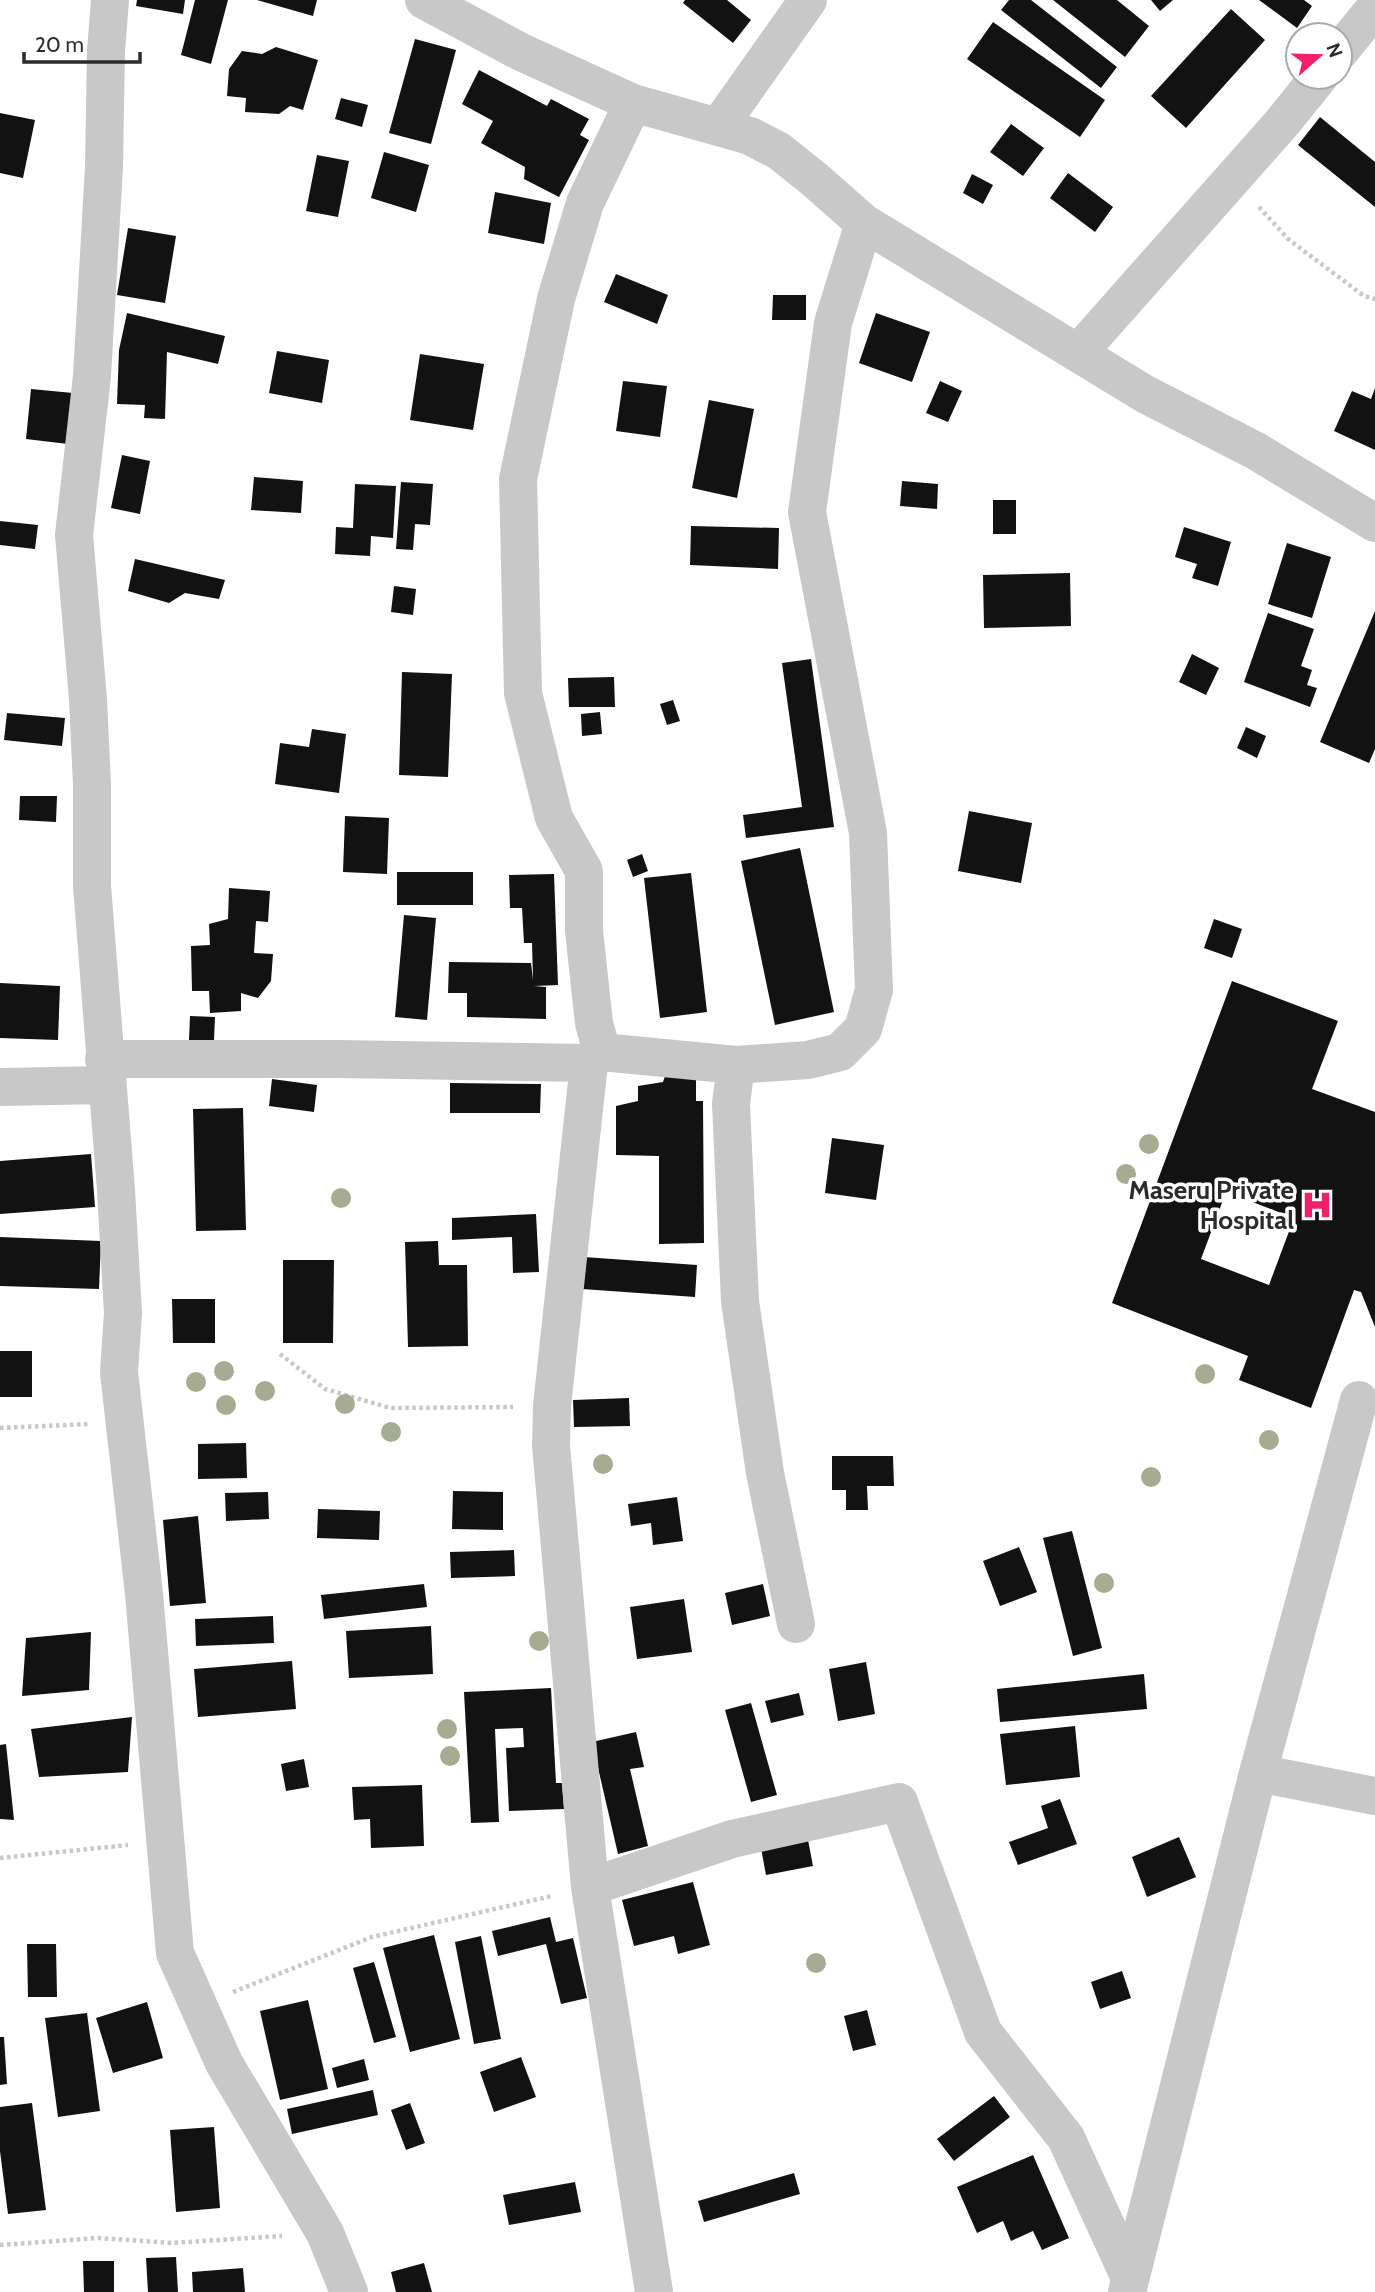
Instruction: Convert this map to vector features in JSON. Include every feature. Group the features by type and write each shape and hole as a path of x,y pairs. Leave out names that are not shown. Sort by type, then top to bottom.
{"street":[{"path":"110,0 92,376 74,535 88,699 92,785 92,886 122,1299 119,1372 144,1594 176,1953 224,2063 325,2233 349,2292"},
{"path":"424,0 521,52 633,103 750,135 779,151 814,178 864,223 1145,394 1256,452 1375,523"},
{"path":"719,126 808,0"},
{"path":"1354,34 1375,9"},
{"path":"1077,353 1307,91"},
{"path":"633,103 582,215 556,299 518,479 523,693 554,818 584,871 584,931 594,1023 595,1057 552,1406 551,1445 590,1887 654,2292"},
{"path":"0,1087 105,1072 337,1059 595,1057 736,1065 808,1060 841,1052 863,1029 874,990 868,833 807,512 833,323 864,223"},
{"path":"736,1065 732,1104 740,1301 765,1473 796,1624"},
{"path":"1128,2285 1258,1773 1359,1400"},
{"path":"1258,1773 1375,1797"},
{"path":"590,1887 732,1839 899,1802 984,2032 1066,2138 1128,2285"}],"path":[{"path":"1233,178 1287,239 1364,296 1375,299"},
{"path":"280,1354 325,1388 390,1408 552,1406"},
{"path":"0,1428 124,1422"},
{"path":"0,1858 166,1841"},
{"path":"198,2005 273,1978 372,1937 590,1887"},
{"path":"0,2245 99,2238 171,2243 325,2233"}],"building":[{"path":"137,0 185,0 183,14 136,6"},
{"path":"195,0 228,0 211,64 181,55"},
{"path":"257,0 317,0 313,16"},
{"path":"685,0 727,0 751,20 733,43 683,3"},
{"path":"1009,0 1031,0 1117,67 1101,88 1001,10"},
{"path":"1053,0 1117,0 1149,26 1125,57"},
{"path":"1151,0 1173,0 1160,11"},
{"path":"1259,0 1304,0 1312,6 1302,21 1288,21"},
{"path":"1231,9 1265,40 1186,128 1151,96"},
{"path":"993,22 1105,100 1080,137 967,59"},
{"path":"415,39 456,50 431,144 389,133"},
{"path":"276,47 318,60 303,110 290,106 279,114 245,112 246,98 227,96 229,69 242,51 262,54"},
{"path":"479,70 547,106 551,99 589,119 580,135 589,140 559,197 524,179 525,167 481,143 493,121 462,104"},
{"path":"341,98 368,105 362,127 335,119"},
{"path":"0,113 35,120 23,178 0,173"},
{"path":"1320,117 1375,162 1375,207 1298,145"},
{"path":"1011,124 1044,148 1023,176 990,152"},
{"path":"384,152 429,165 416,212 371,198"},
{"path":"317,155 349,161 338,217 306,211"},
{"path":"1068,173 1113,207 1095,232 1050,198"},
{"path":"972,174 993,185 983,204 963,193"},
{"path":"495,192 551,203 544,244 488,233"},
{"path":"128,228 176,236 165,303 117,295"},
{"path":"616,274 668,295 657,324 604,302"},
{"path":"773,295 806,295 806,320 772,320"},
{"path":"127,313 225,336 218,364 167,352 165,419 144,418 145,405 117,404 119,350"},
{"path":"876,313 930,332 912,382 859,363"},
{"path":"277,351 329,360 322,403 269,393"},
{"path":"420,354 484,364 473,430 410,420"},
{"path":"623,381 667,386 660,437 616,431"},
{"path":"940,381 962,391 948,422 926,413"},
{"path":"1375,388 1375,450 1334,431 1352,391 1371,399"},
{"path":"31,389 73,393 68,444 26,439"},
{"path":"709,400 754,409 737,498 692,488"},
{"path":"122,455 150,461 140,514 111,508"},
{"path":"254,477 303,481 301,513 251,510"},
{"path":"902,481 938,484 937,509 900,506"},
{"path":"401,482 433,484 430,525 415,524 413,550 396,549"},
{"path":"355,484 396,486 393,538 371,536 370,556 335,554 336,527 353,528"},
{"path":"993,500 1016,500 1016,534 993,534"},
{"path":"0,521 38,525 35,549 0,545"},
{"path":"691,526 779,528 778,569 690,565"},
{"path":"1184,527 1231,542 1218,586 1192,578 1197,564 1175,557"},
{"path":"1287,543 1331,557 1312,618 1268,604"},
{"path":"135,559 225,580 219,599 185,593 169,603 128,591"},
{"path":"1070,573 1071,626 984,628 983,575"},
{"path":"394,586 416,589 413,615 391,612"},
{"path":"1375,611 1375,749 1369,763 1320,742"},
{"path":"1268,613 1314,629 1301,666 1312,670 1307,685 1317,688 1310,707 1244,682"},
{"path":"1192,654 1219,668 1206,695 1179,682"},
{"path":"811,659 834,827 746,838 743,815 802,807 782,663"},
{"path":"402,672 452,674 448,777 399,775"},
{"path":"614,677 615,707 569,707 568,678"},
{"path":"673,700 680,721 667,725 660,704"},
{"path":"600,712 602,734 582,736 581,714"},
{"path":"7,713 65,718 62,746 4,740"},
{"path":"1246,727 1266,736 1257,758 1237,748"},
{"path":"312,729 346,734 339,793 275,784 280,743 309,747"},
{"path":"20,796 57,796 56,822 19,820"},
{"path":"969,811 1032,823 1021,883 958,871"},
{"path":"345,816 389,818 387,874 343,872"},
{"path":"800,848 834,1012 775,1025 741,861"},
{"path":"642,854 648,871 633,877 627,860"},
{"path":"397,872 473,872 473,905 397,905"},
{"path":"691,873 707,1012 660,1018 644,878"},
{"path":"554,874 558,985 534,986 546,987 546,1019 467,1017 467,993 448,993 449,962 531,963 533,980 532,943 524,943 522,908 510,908 509,875"},
{"path":"229,888 270,891 268,922 256,921 254,953 273,954 271,981 258,998 241,993 241,1011 210,1013 209,991 192,991 191,946 210,945 209,924 228,919"},
{"path":"404,915 436,918 427,1020 395,1017"},
{"path":"1214,919 1242,929 1232,958 1204,948"},
{"name":"Maseru Private Hospital","path":"1232,981 1338,1021 1312,1089 1375,1112 1375,1327 1361,1292 1354,1290 1311,1408 1239,1380 1248,1356 1112,1303","holes":["1226,1192 1294,1218 1269,1285 1201,1259"]},
{"path":"0,983 60,986 58,1040 0,1038"},
{"path":"190,1016 215,1017 214,1041 189,1040"},
{"path":"696,1075 696,1101 703,1101 704,1243 659,1244 659,1156 616,1155 616,1106 638,1101 638,1086 663,1082 665,1076"},
{"path":"272,1079 317,1085 314,1112 269,1106"},
{"path":"450,1083 541,1084 540,1113 450,1113"},
{"path":"243,1108 246,1230 196,1231 193,1109"},
{"path":"832,1138 884,1145 876,1200 825,1193"},
{"path":"91,1154 95,1207 0,1214 0,1161"},
{"path":"536,1214 539,1272 513,1273 512,1237 452,1240 452,1218"},
{"path":"0,1237 101,1241 99,1289 0,1286"},
{"path":"438,1241 439,1265 467,1265 468,1346 408,1347 405,1242"},
{"path":"584,1257 697,1265 695,1297 582,1289"},
{"path":"283,1260 334,1260 333,1343 283,1343"},
{"path":"172,1299 215,1299 215,1343 173,1343"},
{"path":"0,1351 32,1351 32,1397 0,1397"},
{"path":"629,1398 630,1426 574,1427 573,1400"},
{"path":"246,1443 247,1478 198,1479 198,1444"},
{"path":"832,1456 893,1456 894,1486 867,1486 868,1510 846,1510 846,1490 832,1490"},
{"path":"453,1491 503,1492 503,1530 452,1529"},
{"path":"268,1492 269,1519 226,1521 225,1493"},
{"path":"677,1497 683,1541 653,1545 651,1523 631,1526 628,1504"},
{"path":"318,1509 380,1511 379,1540 317,1538"},
{"path":"198,1516 206,1603 170,1606 163,1520"},
{"path":"1072,1531 1102,1648 1073,1656 1043,1538"},
{"path":"1019,1547 1037,1592 1000,1606 983,1561"},
{"path":"514,1550 515,1576 451,1578 450,1552"},
{"path":"424,1584 427,1607 324,1619 321,1595"},
{"path":"763,1584 770,1616 732,1625 725,1593"},
{"path":"684,1599 692,1652 637,1659 630,1607"},
{"path":"273,1616 274,1643 196,1646 195,1619"},
{"path":"431,1626 433,1674 349,1678 346,1631"},
{"path":"91,1632 89,1690 22,1696 26,1638"},
{"path":"292,1661 296,1709 198,1717 194,1669"},
{"path":"866,1662 875,1714 838,1721 829,1669"},
{"path":"1144,1674 1147,1709 1000,1722 997,1689"},
{"path":"551,1688 556,1783 562,1783 564,1809 509,1811 506,1748 524,1747 523,1728 495,1729 499,1822 471,1823 464,1692"},
{"path":"799,1693 804,1715 771,1723 765,1701"},
{"path":"751,1703 777,1795 751,1802 725,1710"},
{"path":"132,1717 128,1772 39,1777 31,1729"},
{"path":"1075,1726 1080,1777 1006,1785 1000,1734"},
{"path":"636,1732 644,1767 630,1769 648,1846 618,1854 592,1742"},
{"path":"6,1744 14,1820 0,1819 0,1745"},
{"path":"304,1759 309,1787 286,1791 281,1764"},
{"path":"422,1785 424,1846 371,1848 370,1819 354,1820 352,1787"},
{"path":"1060,1799 1077,1844 1018,1865 1009,1842 1048,1828 1041,1806"},
{"path":"1179,1837 1196,1877 1147,1897 1132,1857"},
{"path":"808,1840 813,1866 766,1875 761,1848"},
{"path":"693,1882 710,1945 678,1954 674,1936 634,1946 622,1900"},
{"path":"550,1917 556,1942 573,1938 587,1998 561,2004 546,1944 498,1956 492,1931"},
{"path":"434,1935 460,2039 410,2052 383,1948"},
{"path":"481,1936 501,2039 474,2044 455,1942"},
{"path":"27,1944 56,1944 57,1997 28,1997"},
{"path":"374,1962 396,2037 374,2043 353,1968"},
{"path":"1122,1971 1131,1998 1100,2009 1091,1982"},
{"path":"308,2000 328,2089 280,2100 260,2011"},
{"path":"147,2002 163,2058 113,2073 96,2018"},
{"path":"867,2010 876,2045 853,2051 844,2016"},
{"path":"87,2013 100,2111 58,2117 45,2018"},
{"path":"0,2037 4,2037 7,2084 0,2085"},
{"path":"521,2057 536,2097 494,2112 480,2072"},
{"path":"364,2059 369,2080 337,2088 332,2068"},
{"path":"373,2090 378,2115 292,2134 287,2109"},
{"path":"994,2096 1010,2117 954,2161 937,2139"},
{"path":"32,2103 46,2210 8,2214 0,2151 0,2107"},
{"path":"410,2103 425,2143 406,2150 391,2110"},
{"path":"214,2127 220,2208 176,2212 170,2130"},
{"path":"1033,2155 1069,2238 1042,2250 1033,2231 1011,2241 1003,2221 977,2233 957,2187"},
{"path":"794,2173 800,2194 704,2222 698,2201"},
{"path":"575,2182 581,2212 509,2225 503,2195"},
{"path":"176,2257 178,2292 148,2292 146,2258"},
{"path":"83,2261 114,2261 114,2292 84,2292"},
{"path":"424,2263 432,2292 396,2292 391,2272"},
{"path":"243,2268 245,2292 193,2292 192,2272"}],"place":[{"name":"Maseru Private Hospital","path":"1317,1205"}]}
